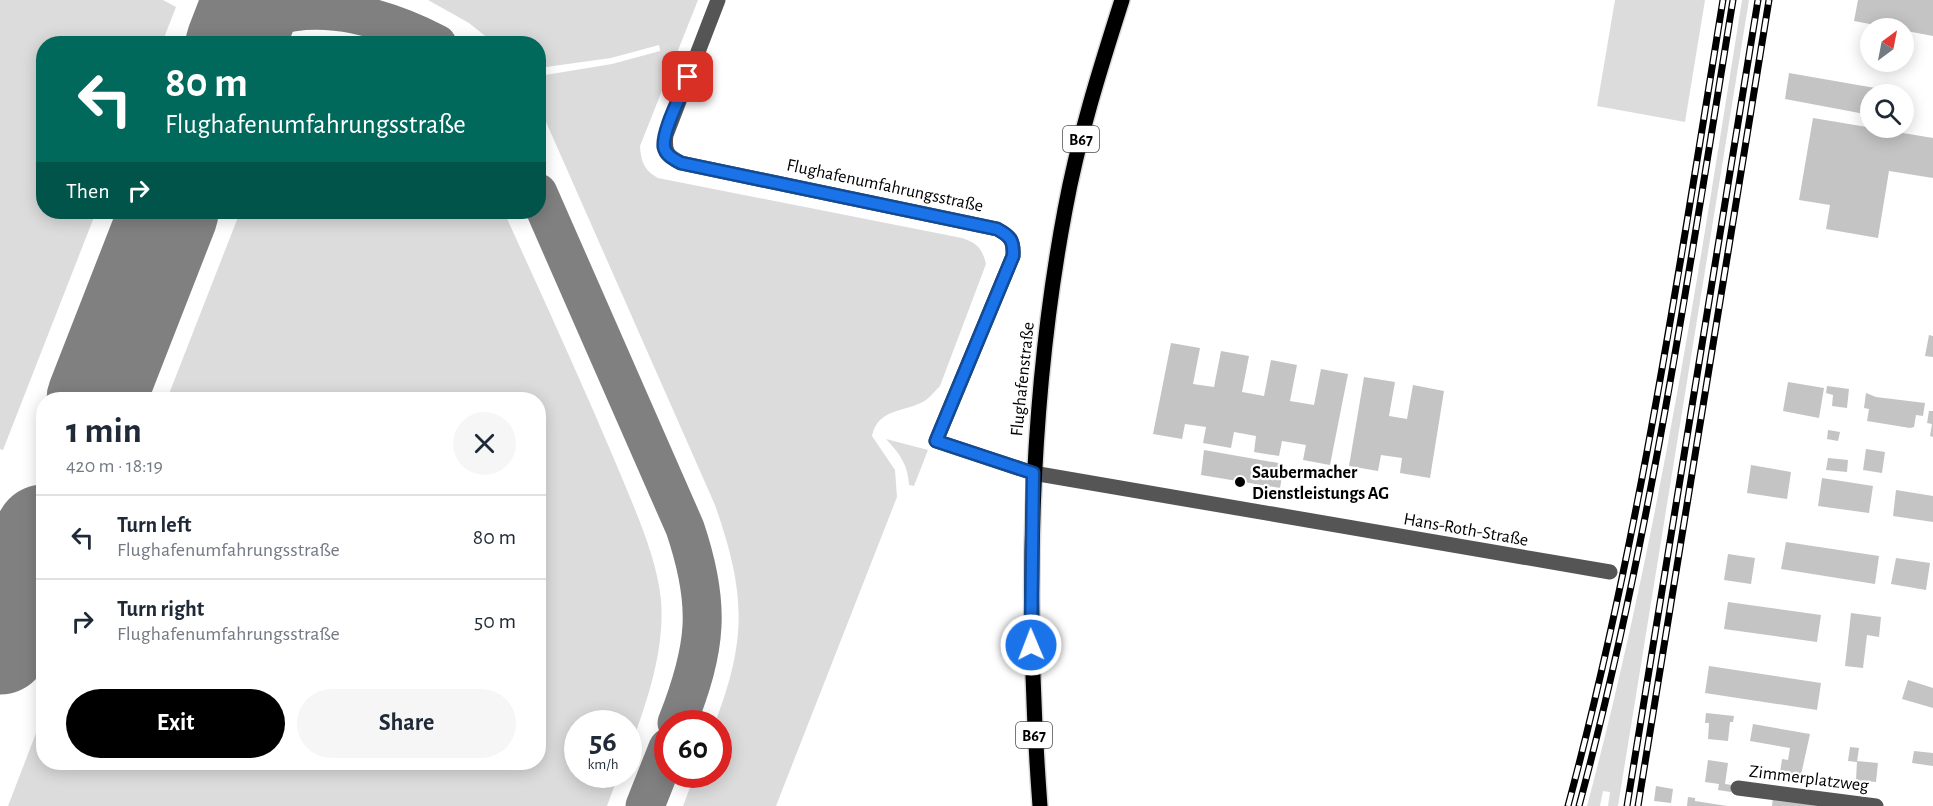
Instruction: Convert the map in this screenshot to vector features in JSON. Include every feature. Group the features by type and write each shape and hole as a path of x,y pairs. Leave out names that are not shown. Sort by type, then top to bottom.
{"main road":[{"name":"Flughafenstraße","path":"1040,806 1031,665 1033,473 1045,342 1065,209 1084,126 1122,0"}],"street":[{"name":"Flughafenumfahrungsstraße","path":"718,0 666,135 664,148 669,157 681,163 997,229 1010,236 1014,244 1013,256 936,441 1033,473"},
{"name":"Hans-Roth-Straße","path":"1033,473 1610,572"},
{"name":"Zimmerplatzweg","path":"1738,788 1876,806"}],"shaded area":[{"path":"0,0 163,0 176,7 165,36 36,36 36,219 93,219 3,450 0,449"},
{"path":"428,0 698,0 640,146 642,161 649,172 658,178 962,238 975,244 983,254 986,264 940,386 926,400 886,415 875,427 872,436 895,470 897,497 776,806 683,806 690,788 732,788 732,710 720,710 733,665 737,639 739,614 732,563 715,505 546,122 546,75 612,64 660,51 659,45 611,58 546,67 546,36 485,36 469,23"},
{"path":"1615,0 1705,0 1685,122 1597,106"},
{"path":"1742,0 1749,0 1618,806 1608,806 1610,792 1603,791 1600,806 1587,806 1635,606 1656,506 1693,304"},
{"path":"237,219 507,219 630,497 650,549 659,583 662,619 660,638 653,676 642,714 642,710 564,710 564,788 614,788 607,806 8,806 36,733 36,770 546,770 546,392 170,392"},
{"path":"886,439 928,450 914,486 909,485 907,471 902,460"}],"building":[{"path":"1858,0 1933,0 1933,36 1914,32 1914,18 1860,18 1860,22 1854,21"},
{"path":"1789,73 1860,85 1860,113 1785,99"},
{"path":"1813,118 1860,126 1860,138 1914,138 1914,135 1933,138 1933,178 1889,171 1878,238 1826,229 1830,205 1799,200"},
{"path":"1929,335 1933,336 1933,357 1925,356"},
{"path":"1171,343 1200,348 1193,384 1214,387 1221,351 1249,356 1242,392 1264,396 1271,360 1297,365 1290,401 1314,405 1321,369 1348,374 1330,465 1303,460 1306,445 1282,441 1279,456 1254,452 1256,436 1234,432 1231,448 1203,443 1206,427 1185,424 1182,439 1153,434"},
{"path":"1364,377 1395,382 1389,416 1407,419 1413,385 1444,391 1430,478 1400,473 1402,458 1381,455 1378,471 1349,466"},
{"path":"1788,382 1824,388 1819,418 1783,411"},
{"path":"1827,386 1849,389 1847,408 1832,406 1833,395 1826,393"},
{"path":"1866,393 1876,397 1925,403 1923,416 1916,415 1914,427 1910,428 1867,421 1869,409 1864,408"},
{"path":"1929,411 1933,411 1933,437 1930,436 1932,424 1927,423"},
{"path":"1828,430 1840,432 1838,441 1827,439"},
{"path":"1866,449 1885,452 1882,473 1863,470"},
{"path":"1204,450 1284,464 1280,488 1201,475"},
{"path":"1828,458 1848,460 1847,472 1826,470"},
{"path":"1751,465 1791,472 1787,499 1747,493"},
{"path":"1822,478 1873,486 1869,513 1818,506"},
{"path":"1896,490 1933,496 1933,522 1893,516"},
{"path":"1786,542 1879,556 1875,584 1781,569"},
{"path":"1728,554 1755,558 1751,584 1724,580"},
{"path":"1896,558 1930,563 1926,590 1891,584"},
{"path":"1728,602 1821,615 1817,642 1724,629"},
{"path":"1851,613 1881,617 1879,637 1867,635 1863,668 1845,666"},
{"path":"1709,666 1821,683 1817,710 1705,693"},
{"path":"1908,680 1933,688 1933,708 1902,699"},
{"path":"1706,713 1734,716 1733,722 1730,722 1728,741 1708,739 1709,723 1705,723"},
{"path":"1753,724 1810,734 1799,784 1779,780 1782,759 1788,760 1790,748 1750,741"},
{"path":"1850,747 1859,748 1857,762 1848,761"},
{"path":"1914,751 1933,753 1933,766 1912,763"},
{"path":"1708,760 1728,763 1725,784 1732,785 1731,792 1718,790 1719,784 1705,782"},
{"path":"1857,761 1878,763 1876,782 1856,780"},
{"path":"1656,786 1673,789 1671,803 1654,801"},
{"path":"1773,796 1821,806 1772,806"},
{"path":"1688,797 1695,798 1695,801 1727,806 1687,806"}],"taxiway":[{"path":"246,36 271,17 313,10 355,14 398,26 420,36"},
{"path":"546,211 685,528 693,555 702,603 702,626 695,671 682,710"},
{"path":"645,806 654,783"}],"runway":[{"path":"238,36 252,0"},
{"path":"99,392 166,219"},
{"path":"0,645 36,554"}],"railway":[{"path":"1568,806 1593,706 1637,506 1656,405 1723,0"},
{"path":"1579,806 1627,606 1647,506 1684,304 1733,0"},
{"path":"1627,806 1758,0"},
{"path":"1638,806 1769,0"}],"place":[{"name":"Saubermacher Dienstleistungs AG","path":"1240,482"}],"route":[{"path":"688,77 666,135 664,148 669,157 681,163 997,229 1010,236 1014,244 1013,256 936,441 981,458 1033,473 1031,645"}]}
